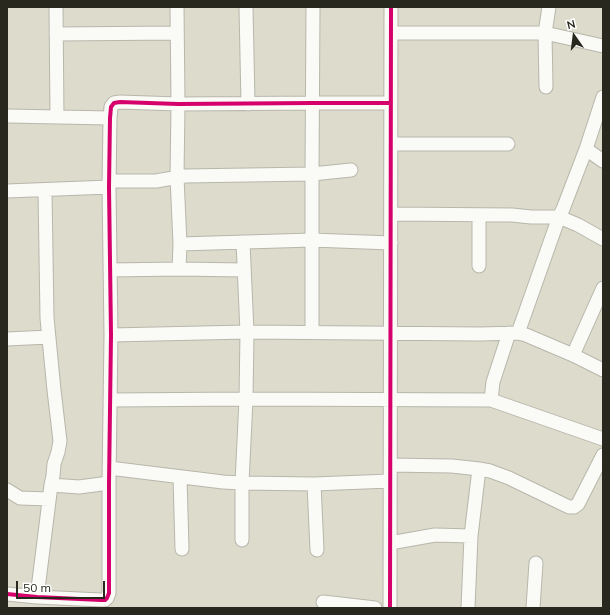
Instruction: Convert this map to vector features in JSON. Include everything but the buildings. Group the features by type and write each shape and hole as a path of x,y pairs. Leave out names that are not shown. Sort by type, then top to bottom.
{"street":[{"path":"56,7 57,117"},
{"path":"177,7 177,177 180,244 179,269"},
{"path":"246,7 248,104"},
{"path":"312,332 313,7"},
{"path":"390,608 391,7"},
{"path":"546,87 545,33 548,7"},
{"path":"56,34 177,33"},
{"path":"391,33 545,33 603,46"},
{"path":"491,400 493,382 514,333 586,150 603,97"},
{"path":"7,594 105,600 108,598 110,593 109,468 111,335 109,184 110,118 111,107 114,103 391,103"},
{"path":"7,116 110,118"},
{"path":"391,144 508,144"},
{"path":"586,150 603,161"},
{"path":"7,191 45,190 156,181 177,177 204,175 312,174 352,170"},
{"path":"37,597 54,464 60,441 48,337 45,190"},
{"path":"391,214 559,217 578,225 603,239"},
{"path":"479,215 479,266"},
{"path":"180,244 312,240 391,243"},
{"path":"242,242 247,332 246,399 242,483 242,540"},
{"path":"110,270 244,270"},
{"path":"573,355 603,288"},
{"path":"111,335 247,332 514,333 526,335 573,355 603,370"},
{"path":"7,339 48,337"},
{"path":"110,400 491,400 603,439"},
{"path":"390,465 452,466 497,473 569,507 574,507 578,504 603,455"},
{"path":"109,468 242,483 314,484 390,481"},
{"path":"468,608 471,536 479,469"},
{"path":"180,477 182,549"},
{"path":"51,485 79,487 109,483"},
{"path":"314,484 317,550"},
{"path":"7,490 20,498 49,499"},
{"path":"390,543 435,535 471,536"},
{"path":"533,608 536,563"},
{"path":"323,602 375,608"}],"cycle path":[{"path":"390,608 391,7"},
{"path":"7,594 105,600 109,593 111,335 109,187 110,118 111,107 114,103 391,103"}]}
